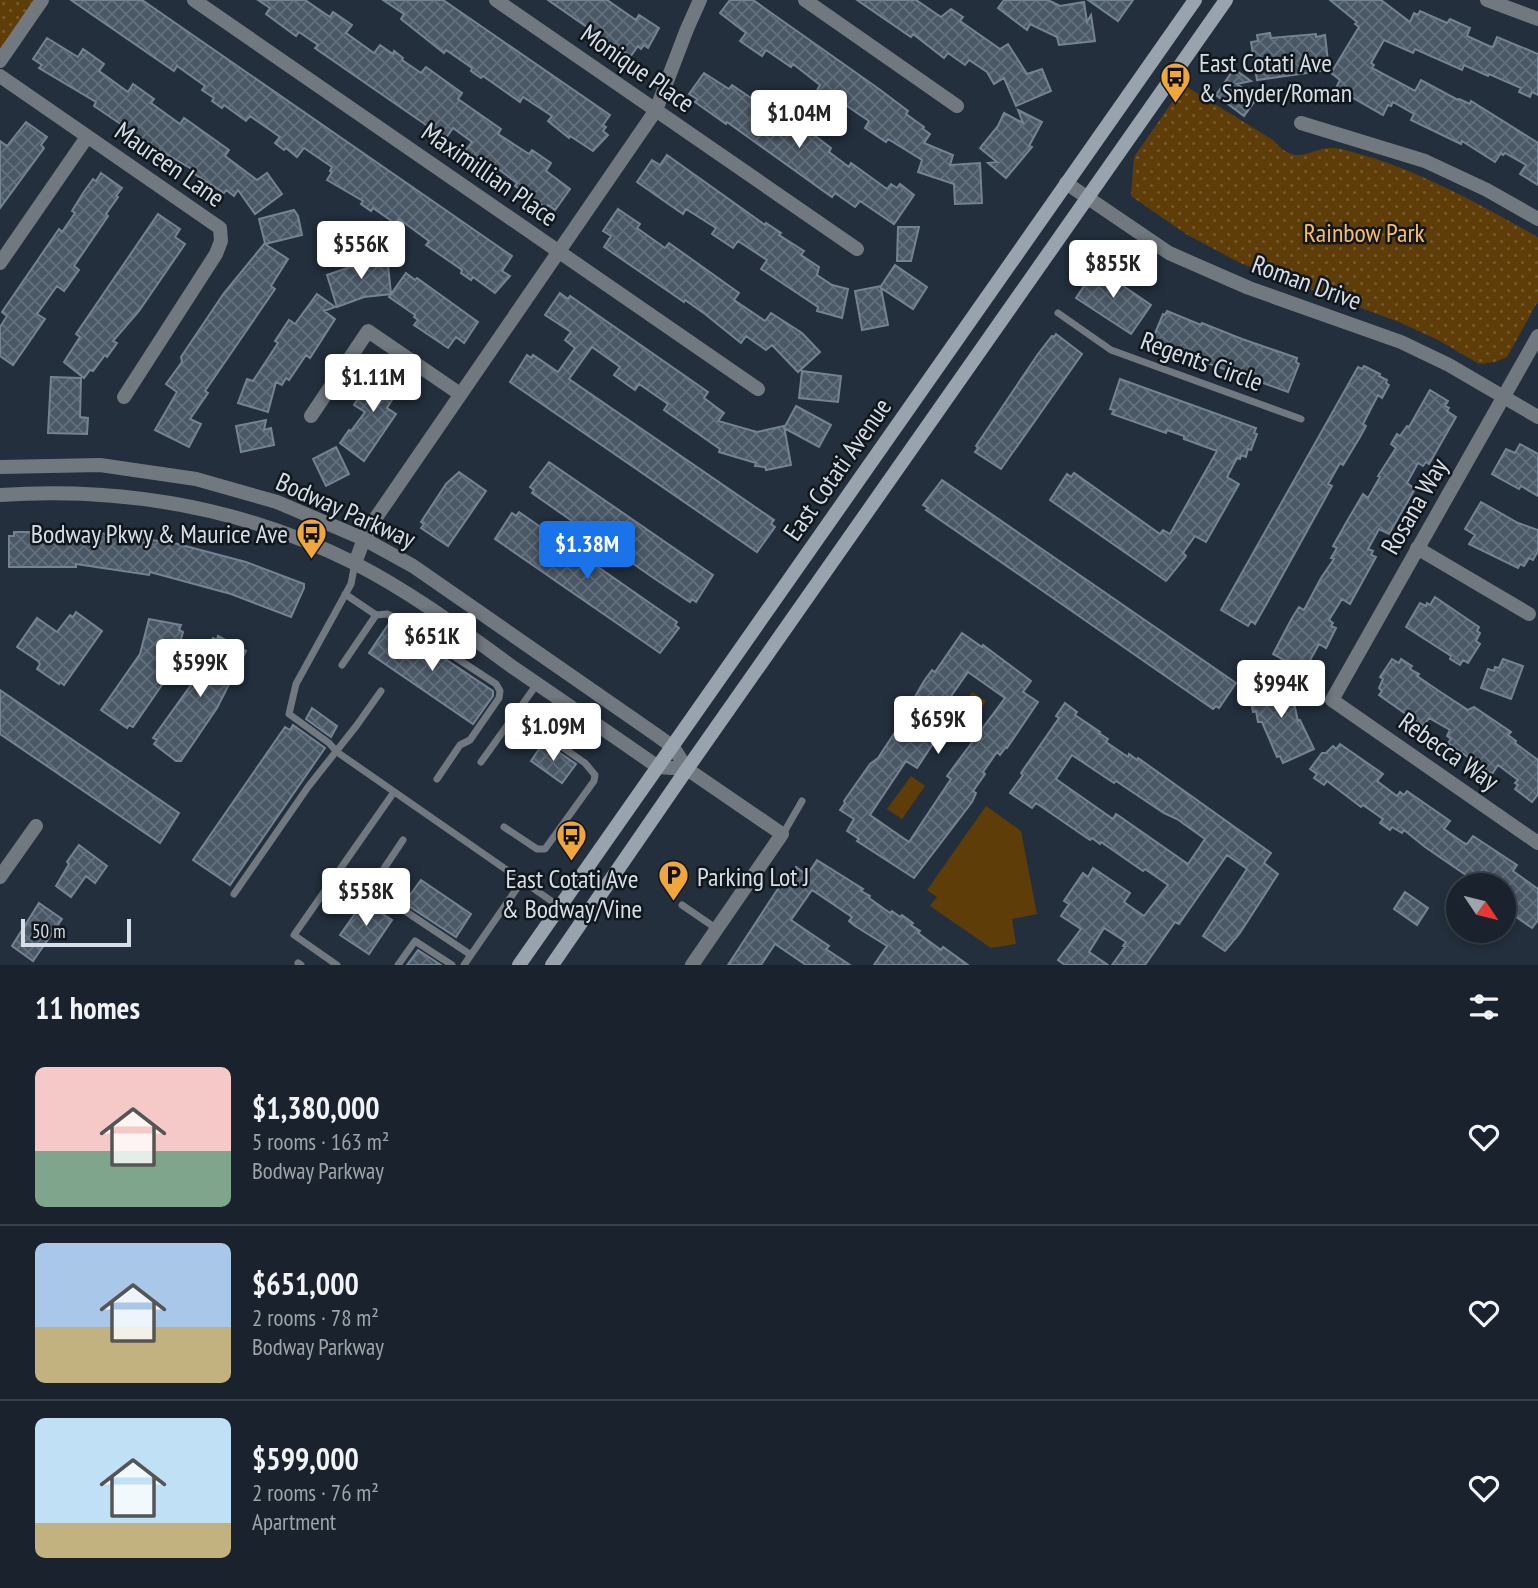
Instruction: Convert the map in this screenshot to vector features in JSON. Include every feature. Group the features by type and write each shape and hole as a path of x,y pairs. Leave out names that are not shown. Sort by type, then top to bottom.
{"main road":[{"name":"East Cotati Avenue","path":"519,965 1195,0"},
{"name":"East Cotati Avenue","path":"552,965 1226,0"}],"street":[{"path":"0,61 42,0"},
{"name":"Maximillian Place","path":"194,0 758,389"},
{"name":"Monique Place","path":"496,0 857,248"},
{"path":"355,564 364,538 656,110 700,0"},
{"path":"805,0 957,107"},
{"path":"1487,0 1538,19"},
{"name":"Maureen Lane","path":"0,76 220,228 221,241 216,254 124,397"},
{"path":"1301,123 1425,161 1487,190 1538,219"},
{"path":"0,263 87,136"},
{"name":"Roman Drive","path":"1066,183 1169,253 1249,288 1401,342 1538,417"},
{"path":"311,416 369,331 460,394"},
{"name":"Rosana Way","path":"1332,700 1538,336"},
{"name":"Bodway Parkway","path":"0,467 100,465 196,479 278,502 364,538 413,566 673,747 687,769"},
{"name":"Bodway Parkway","path":"0,495 49,492 131,496 193,506 258,523 355,564 433,610 658,767"},
{"path":"1418,548 1529,614"},
{"name":"Rebecca Way","path":"1332,700 1538,842"},
{"path":"658,767 687,769 782,834 692,965"},
{"path":"0,877 36,826"}],"lane":[{"name":"Regents Circle","path":"1058,313 1111,350 1301,419"},
{"path":"355,564 351,584 296,684 289,715 337,752 560,907"},
{"path":"345,594 376,615 387,614 397,619 496,684 500,691 499,698 470,740 460,745 437,779"},
{"path":"342,665 376,615"},
{"path":"481,762 537,684"},
{"path":"234,894 308,787 381,691"},
{"path":"503,827 537,849 545,849 594,781 595,775 585,763 515,714"},
{"path":"337,965 294,935 394,792"},
{"path":"782,834 802,802"},
{"path":"403,840 375,880 375,890 471,955"},
{"path":"383,870 398,907"},
{"path":"464,965 522,881"},
{"path":"682,905 717,929"},
{"path":"398,965 415,941 452,965"}],"green space":[{"path":"0,0 38,0 0,55"},
{"name":"Rainbow Park","path":"1184,85 1291,154 1306,154 1331,148 1367,156 1442,186 1538,237 1538,301 1507,357 1479,364 1440,341 1399,322 1240,263 1186,234 1131,196 1134,157"},
{"path":"972,692 986,701 963,735 948,725"},
{"path":"911,776 925,786 902,819 887,809"},
{"path":"986,806 1021,831 1037,914 1012,919 1016,944 991,948 930,906 937,897 927,890"}],"building":[{"path":"71,0 142,0 512,256 502,271 510,276 495,293 473,277 471,280 461,273 462,270 426,245 429,241 399,219 396,224 373,208 371,211 361,204 363,201 327,180 332,167 304,148 297,157 286,148 284,150 275,143 280,137 250,116 246,121 224,105 222,108 202,90 205,86 177,66 174,71"},
{"path":"258,0 305,0 330,17 333,12 352,25 346,33 374,53 380,45 393,54 394,51 421,73 426,67 462,93 458,99 501,129 498,134 529,154 532,150 551,163 546,171 570,189 555,210 548,205 546,208 515,186 517,183 498,169 496,173 465,151 472,142 453,128 446,138 429,127 315,48 318,45 299,32 296,36 266,14 270,8"},
{"path":"383,0 443,0 610,115 603,125 606,127 603,131 608,135 593,151 570,136 569,138 548,121 552,116 523,97 520,102 483,76 481,78 471,71 472,68 446,50 444,53 401,19 404,14"},
{"path":"548,0 607,0 636,20 639,15 659,28 648,48 644,45 641,49 638,46 630,57"},
{"path":"730,0 753,0 879,89 908,111 906,114 930,134 924,143 953,155 950,165 980,163 982,203 955,204 954,184 918,172 922,160 865,128 869,121 841,102 837,107 816,92 820,85 793,64 791,67 766,50 762,56 740,41 746,33 720,13"},
{"path":"857,0 916,0 941,17 951,9 963,17 960,21 1000,49 1008,44 1027,74 1042,69 1051,91 1016,106 1004,78 994,84 987,72 969,60 965,65 948,53 944,58 913,34 911,37"},
{"path":"1004,0 1048,0 1060,6 1084,2 1087,22 1091,15 1095,41 1059,45 1057,37 1030,24 1027,30 998,8"},
{"path":"1088,0 1133,0 1118,21"},
{"path":"1330,0 1381,0 1410,22 1414,13 1418,15 1420,11 1447,23 1450,19 1470,28 1467,36 1489,46 1493,47 1497,37 1538,54 1538,95 1532,92 1530,97 1519,92 1521,88 1489,74 1488,76 1464,65 1462,70 1415,49 1413,53 1384,40 1371,63 1374,65 1372,68 1415,91 1421,80 1458,100 1470,104 1471,101 1538,143 1538,185 1520,174 1526,165 1505,153 1501,153 1495,162 1462,141 1461,144 1411,120 1414,114 1393,102 1391,106 1388,105 1383,115 1336,88 1340,80 1331,73 1359,27 1355,24 1357,22"},
{"path":"1270,33 1271,38 1325,35 1329,70 1257,80 1251,42 1258,41 1257,35"},
{"path":"47,38 78,57 83,49 104,64 99,71 128,92 133,84 154,99 151,103 180,124 184,118 229,150 225,156 257,180 267,173 282,194 255,214 238,190 234,196 226,190 224,193 193,173 195,171 94,106 96,102 39,68 42,65 33,59"},
{"path":"1234,69 1251,81 1237,84 1257,98 1244,116 1216,95"},
{"path":"704,73 729,89 732,85 757,102 760,98 781,113 776,121 804,140 810,132 831,148 829,152 849,167 851,163 887,189 891,184 897,188 900,184 914,195 894,224 860,201 855,207 835,193 832,197 695,102 697,99 689,94"},
{"path":"1018,110 1042,122 1029,146 1032,147 1006,178 988,163 997,162 980,148 998,126 1004,113 1023,123"},
{"path":"26,122 47,137 41,145 44,148 0,208 0,141 7,146"},
{"path":"667,155 804,251 801,255 819,267 817,275 832,285 848,289 842,318 817,311 818,307 761,269 767,260 738,241 733,248 712,234 716,228 686,209 683,214 637,182 652,160 660,165"},
{"path":"101,173 122,188 116,196 118,197 74,266 79,270 64,291 57,286 37,314 45,319 13,365 0,356 0,327 7,316 2,312 59,229 62,232 75,213 72,211 83,193"},
{"path":"618,209 640,224 637,228 665,248 669,243 739,293 734,300 765,321 771,313 802,333 820,352 798,372 772,345 766,350 746,336 741,343 705,314 604,247 611,236 603,231"},
{"path":"294,210 302,235 265,244 288,259 271,286 275,289 205,391 208,393 190,419 201,424 189,447 155,430 177,392 166,384 182,362 181,357 224,293 265,243 259,219"},
{"path":"158,214 180,229 175,237 185,244 139,311 113,341 117,343 107,357 105,355 84,378 64,362 80,337 76,334"},
{"path":"898,227 919,227 911,261 897,261"},
{"path":"387,255 391,294 364,297 337,307 327,275 362,263 361,258"},
{"path":"895,265 927,287 913,309 881,288 888,325 862,330 855,291 881,286"},
{"path":"1094,266 1151,305 1131,334 1076,298 1084,286 1081,284"},
{"path":"406,273 478,322 464,343 456,337 448,348 414,325 418,320 415,315 389,297"},
{"path":"560,293 568,299 570,296 708,392 704,398 724,413 718,421 757,432 784,426 791,465 766,470 765,467 755,466 756,463 719,452 720,449 664,410 668,404 639,384 635,390 614,375 620,367 592,347 569,379 774,520 771,524 775,527 757,552 510,382 527,355 531,358 533,355 558,372 575,348 565,340 571,332 545,315"},
{"path":"317,294 335,307 324,311 335,319 310,358 306,355 289,380 286,378 282,385 276,382 268,412 238,403 247,379 253,381 278,343 275,341 289,320 295,324"},
{"path":"1167,311 1297,358 1296,362 1299,364 1288,392 1151,343 1163,314"},
{"path":"1056,334 1082,354 1001,469 975,452 978,448 976,446 1038,354"},
{"path":"1364,366 1380,374 1389,385 1382,398 1378,395 1363,424 1366,426 1360,437 1328,484 1332,486 1255,624 1251,621 1248,626 1221,610 1358,367 1362,369"},
{"path":"382,368 403,382 387,408 396,414 364,461 340,443 365,412 354,405 374,374 377,376"},
{"path":"802,371 841,376 838,402 799,398"},
{"path":"51,377 81,378 80,417 88,418 87,434 48,433"},
{"path":"1120,379 1256,428 1254,433 1257,434 1251,450 1248,449 1246,457 1241,455 1240,459 1237,458 1227,477 1239,484 1206,542 1195,536 1183,553 1186,556 1166,581 1050,500 1067,474 1071,477 1074,473 1160,534 1163,530 1170,534 1217,451 1167,430 1166,433 1112,414 1114,410 1110,409"},
{"path":"1430,390 1448,401 1445,406 1449,408 1447,411 1456,417 1429,464 1426,462 1423,466 1418,463 1407,483 1415,489 1389,534 1379,529 1368,549 1373,551 1371,555 1376,557 1350,604 1342,599 1329,620 1333,623 1331,626 1336,628 1326,648 1319,644 1304,671 1273,654 1299,607 1304,610 1334,559 1331,558 1337,548 1333,546 1363,494 1368,498 1380,477 1378,476 1396,448 1391,444 1397,434 1400,436 1407,426 1409,427"},
{"path":"796,406 831,425 819,447 784,428"},
{"path":"266,420 264,430 271,428 274,445 241,452 236,426"},
{"path":"1520,444 1538,454 1538,496 1492,474 1506,449 1515,453"},
{"path":"336,447 349,474 326,486 313,459"},
{"path":"549,462 713,575 696,602 692,599 690,602 655,579 532,493 534,490 530,487"},
{"path":"459,472 486,491 448,546 421,528 424,524 421,522 446,484"},
{"path":"942,480 1236,683 1219,708 1216,706 1213,709 926,510 928,508 923,505"},
{"path":"1481,502 1518,523 1538,530 1538,551 1533,560 1529,558 1524,566 1520,564 1518,568 1469,544 1475,535 1465,529"},
{"path":"519,512 677,622 675,625 679,628 660,653 495,539 512,513 516,516"},
{"path":"14,532 92,532 174,543 246,562 304,584 304,588 291,617 231,594 150,572 149,575 76,564 76,567 9,567 9,536 14,536"},
{"path":"1435,597 1479,627 1477,631 1480,633 1476,641 1480,644 1468,663 1463,660 1460,665 1450,659 1451,656 1406,627 1420,603 1430,605"},
{"path":"76,612 102,631 64,685 60,682 59,684 37,669 40,664 38,661 17,647 37,618 57,632 70,615 73,617"},
{"path":"149,619 181,625 179,630 183,632 176,657 173,656 162,677 166,679 133,727 129,725 127,728 101,710 140,654"},
{"path":"390,622 493,691 493,696 473,724 369,653"},
{"path":"962,633 982,647 983,645 1031,681 1023,692 1038,702 1007,748 1000,755 997,752 973,791 976,793 972,802 914,878 857,841 859,839 847,831 854,819 840,810 911,708 909,707 924,681 932,670 935,672","holes":["968,672 1005,698 947,776 951,779 909,842 870,815 906,761 917,768 938,736 928,729"]},
{"path":"218,636 246,651 217,708 181,761 176,761 154,744 157,740 153,738 196,678 193,676 213,638 217,640"},
{"path":"1392,659 1399,663 1401,659 1412,666 1410,669 1419,674 1417,676 1439,691 1468,710 1474,707 1511,732 1508,735 1515,743 1538,760 1538,794 1532,802 1515,789 1518,780 1498,765 1492,774 1448,743 1451,739 1447,736 1450,730 1429,718 1423,726 1379,695 1383,679 1380,677"},
{"path":"1503,659 1523,666 1511,699 1481,688 1488,669 1494,671 1495,667 1499,668"},
{"path":"1280,663 1285,683 1277,697 1292,694 1298,721 1300,720 1314,749 1283,763 1280,756 1277,757 1262,722 1258,722 1256,711 1253,712 1249,693 1268,689"},
{"path":"0,690 179,813 160,843 0,734"},
{"path":"1065,703 1077,712 1075,715 1108,739 1106,742 1128,757 1129,754 1137,760 1138,758 1271,853 1264,863 1278,874 1240,933 1225,951 1203,936 1247,869 1227,855 1179,924 1175,922 1145,965 1112,965 1126,942 1104,928 1089,952 1108,965 1065,965 1058,960 1081,929 1061,916 1069,904 1064,901 1083,873 1088,877 1093,868 1130,893 1124,902 1144,916 1168,885 1101,842 1100,844 1092,838 1090,840 1036,803 1032,808 1010,793 1059,718 1056,716","holes":["1072,755 1114,783 1116,781 1205,839 1188,864 1116,814 1113,819 1056,779"]},
{"path":"312,708 337,726 331,737 306,719"},
{"path":"293,725 325,748 230,885 193,860 285,727 290,730"},
{"path":"544,742 576,764 562,783 531,761"},
{"path":"1340,744 1383,774 1377,781 1397,796 1400,792 1404,795 1407,791 1450,821 1444,829 1464,843 1467,844 1473,836 1517,865 1513,871 1516,873 1463,873 1404,830 1402,833 1392,827 1390,830 1380,823 1383,819 1363,805 1361,807 1327,781 1324,785 1314,778 1317,774 1310,769 1322,753 1326,753 1333,746 1336,749"},
{"path":"79,845 107,866 95,883 86,876 71,897 56,886 69,864 67,862"},
{"path":"817,860 863,889 861,891 890,913 892,911 900,917 902,915 913,923 911,925 920,931 918,933 968,965 874,965 887,946 855,926 849,921 852,917 812,890 791,920 829,946 826,949 850,965 806,965 775,944 761,965 728,965 785,878 787,880 796,867 807,875"},
{"path":"1516,873 1538,889 1538,920 1532,928 1516,917"},
{"path":"421,880 471,914 456,937 404,903"},
{"path":"1405,892 1428,908 1417,925 1394,909"},
{"path":"364,901 392,920 369,954 340,935"},
{"path":"39,903 62,919 33,961 12,946"},
{"path":"418,950 441,965 407,965"}],"place":[{"name":"East Cotati Ave & Snyder/Roman","path":"1176,104"},
{"name":"Bodway Pkwy & Maurice Ave","path":"311,560"},
{"name":"East Cotati Ave & Bodway/Vine","path":"572,862"},
{"name":"Parking Lot J","path":"674,903"}]}
